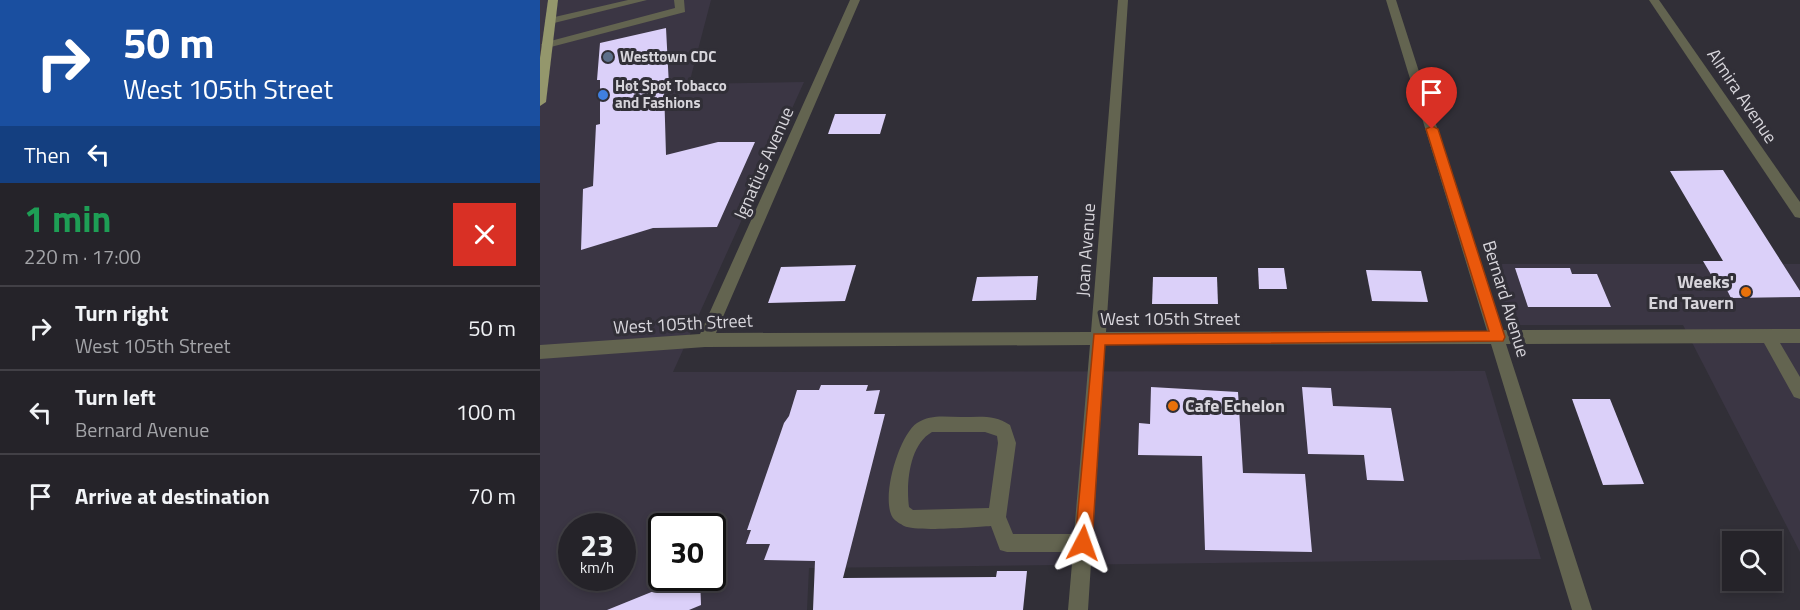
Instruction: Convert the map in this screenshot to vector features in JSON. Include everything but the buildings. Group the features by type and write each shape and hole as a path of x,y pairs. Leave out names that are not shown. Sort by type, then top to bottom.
{"main road":[{"path":"540,102 553,0"}],"street":[{"path":"550,21 642,0"},
{"path":"547,45 681,10 679,0"},
{"name":"Ignatius Avenue","path":"705,340 855,0"},
{"name":"Joan Avenue","path":"1078,610 1123,0"},
{"name":"Bernard Avenue","path":"1391,0 1582,610"},
{"name":"Almira Avenue","path":"1654,0 1800,213"},
{"path":"1768,336 1800,392"},
{"name":"West 105th Street","path":"540,352 705,340 1800,336"},
{"path":"997,517 910,519 900,513 897,496 909,442 918,431 930,425 995,424 1004,431 1007,443 997,517 1007,543 1083,543"}],"shaded area":[{"path":"540,0 711,0 689,84 804,82 673,372 1485,371 1541,559 809,568 807,610 540,610"},
{"path":"1486,264 1800,264 1800,552 1683,325 1508,325"}],"place":[{"name":"Westtown CDC","path":"608,57"},
{"name":"Hot Spot Tobacco and Fashions","path":"603,95"},
{"name":"Weeks' End Tavern","path":"1746,292"},
{"name":"Cafe Echelon","path":"1173,406"}],"route":[{"path":"1083,543 1099,339 1498,337 1432,129"}]}
